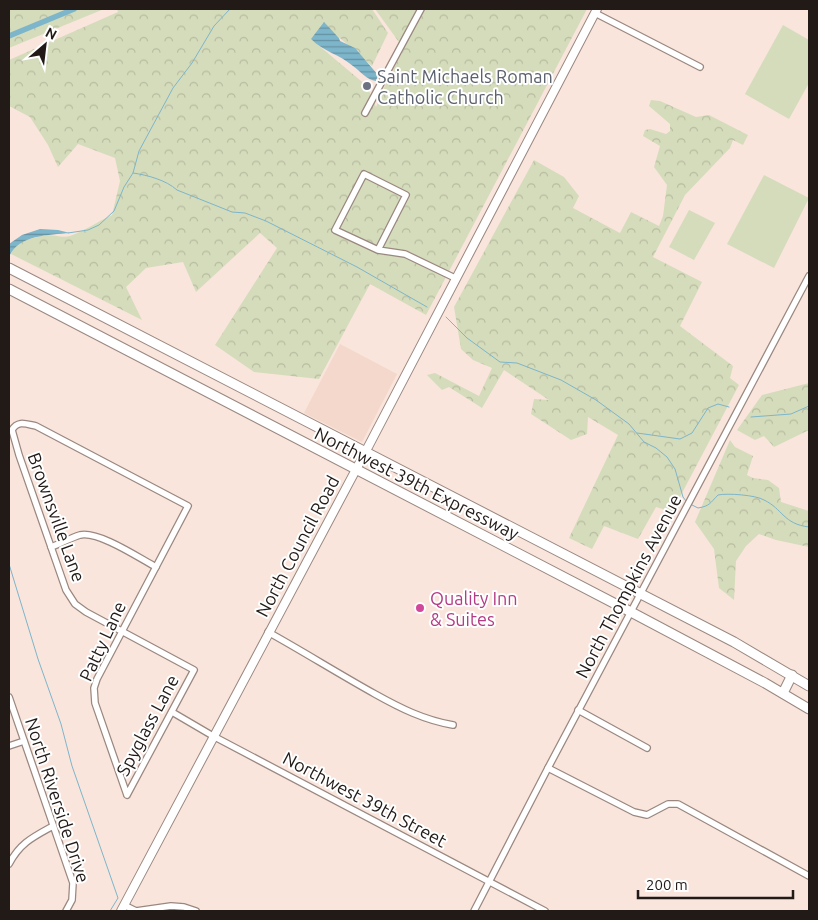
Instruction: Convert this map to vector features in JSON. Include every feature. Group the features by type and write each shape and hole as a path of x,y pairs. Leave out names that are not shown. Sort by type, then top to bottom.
{"highway":[{"name":"Northwest 39th Expressway","path":"9,268 741,646 809,686"},
{"name":"Northwest 39th Expressway","path":"9,289 631,612 783,693 809,709"},
{"path":"783,693 792,675"}],"main road":[{"name":"North Council Road","path":"123,908 596,11"}],"street":[{"path":"365,113 421,9"},
{"path":"596,11 700,67"},
{"path":"378,250 406,194 364,174 335,230 378,250 405,254 455,278"},
{"name":"North Thompkins Avenue","path":"474,911 578,710 809,276"},
{"name":"Brownsville Lane","path":"188,506 36,426 19,423 12,430 13,438 66,590 76,604 86,612 194,670"},
{"name":"Patty Lane","path":"127,795 94,703 94,688 188,506"},
{"path":"51,547 81,535 91,535 156,567"},
{"path":"268,632 326,667 409,712 453,726"},
{"name":"Spyglass Lane","path":"127,795 194,670"},
{"name":"North Riverside Drive","path":"9,697 73,883 72,900 66,911"},
{"path":"578,710 647,748"},
{"name":"Northwest 39th Street","path":"172,712 213,736 545,911"},
{"path":"9,746 24,741"},
{"path":"548,768 634,812 647,815 668,804 678,804 809,876"},
{"path":"9,864 19,847 30,838 53,826"},
{"path":"123,908 136,911 171,906 184,907 196,911"}],"shaded area":[{"path":"340,344 397,374 362,442 304,413"}],"green space":[{"path":"9,9 104,9 9,48"},
{"path":"117,9 372,9 388,33 372,66 333,32 311,39 367,86 376,107 404,49 375,9 587,9 426,315 370,284 319,379 254,372 215,345 277,248 260,233 196,292 183,262 146,268 126,287 142,320 11,254 16,246 26,240 47,235 70,236 112,215 120,181 115,158 78,144 58,167 48,145 30,117 9,106 9,60 118,12"},
{"path":"783,25 809,40 809,83 789,119 745,94"},
{"path":"651,100 660,101 696,117 709,115 748,135 743,145 733,140 730,148 685,195 653,257 702,282 680,326 733,366 730,378 739,385 672,512 656,507 638,539 604,526 592,549 569,538 618,435 588,417 587,434 571,440 531,414 534,399 549,400 504,370 482,408 449,387 442,390 427,375 435,373 479,396 492,368 473,360 461,349 454,307 534,160 564,177 579,196 573,208 620,233 631,212 659,226 663,216 667,185 654,167 660,146 643,136 645,130 650,129 666,134 670,131 670,124 649,106"},
{"path":"764,175 809,198 774,268 727,244"},
{"path":"689,210 715,223 694,260 669,247"},
{"path":"809,383 809,430 774,447 764,436 755,440 737,430 762,395"},
{"path":"730,440 735,447 753,456 747,475 753,478 768,480 779,488 781,502 809,511 809,547 776,540 759,534 746,546 736,561 734,600 719,588 714,549 695,522"}],"water":[{"path":"324,22 340,41 355,48 378,75 376,81 367,77 348,62 321,47 311,39"},
{"path":"40,229 70,233 26,240 13,250 9,257 9,244 22,235"}],"waterway":[{"path":"9,36 74,9"},
{"path":"68,233 88,230 99,225 114,211 124,187 133,173 139,151 173,88 192,63 214,26 230,9"},
{"path":"133,173 162,181 177,190 232,212 245,213 266,221 357,267 427,307"},
{"path":"446,317 467,338 500,362 517,363 561,380 596,400 629,424 644,442 656,448 667,457 675,469 683,497 686,501"},
{"path":"637,433 680,439 692,433 708,408 718,404 729,407"},
{"path":"751,417 791,414 809,406"},
{"path":"692,505 698,508 705,506 722,494 755,497 770,504 788,520 809,527"},
{"path":"9,564 38,659 61,724 72,766 118,898 110,911"}],"place":[{"name":"Saint Michaels Roman Catholic Church","path":"367,86"},
{"name":"Quality Inn & Suites","path":"420,608"}]}
